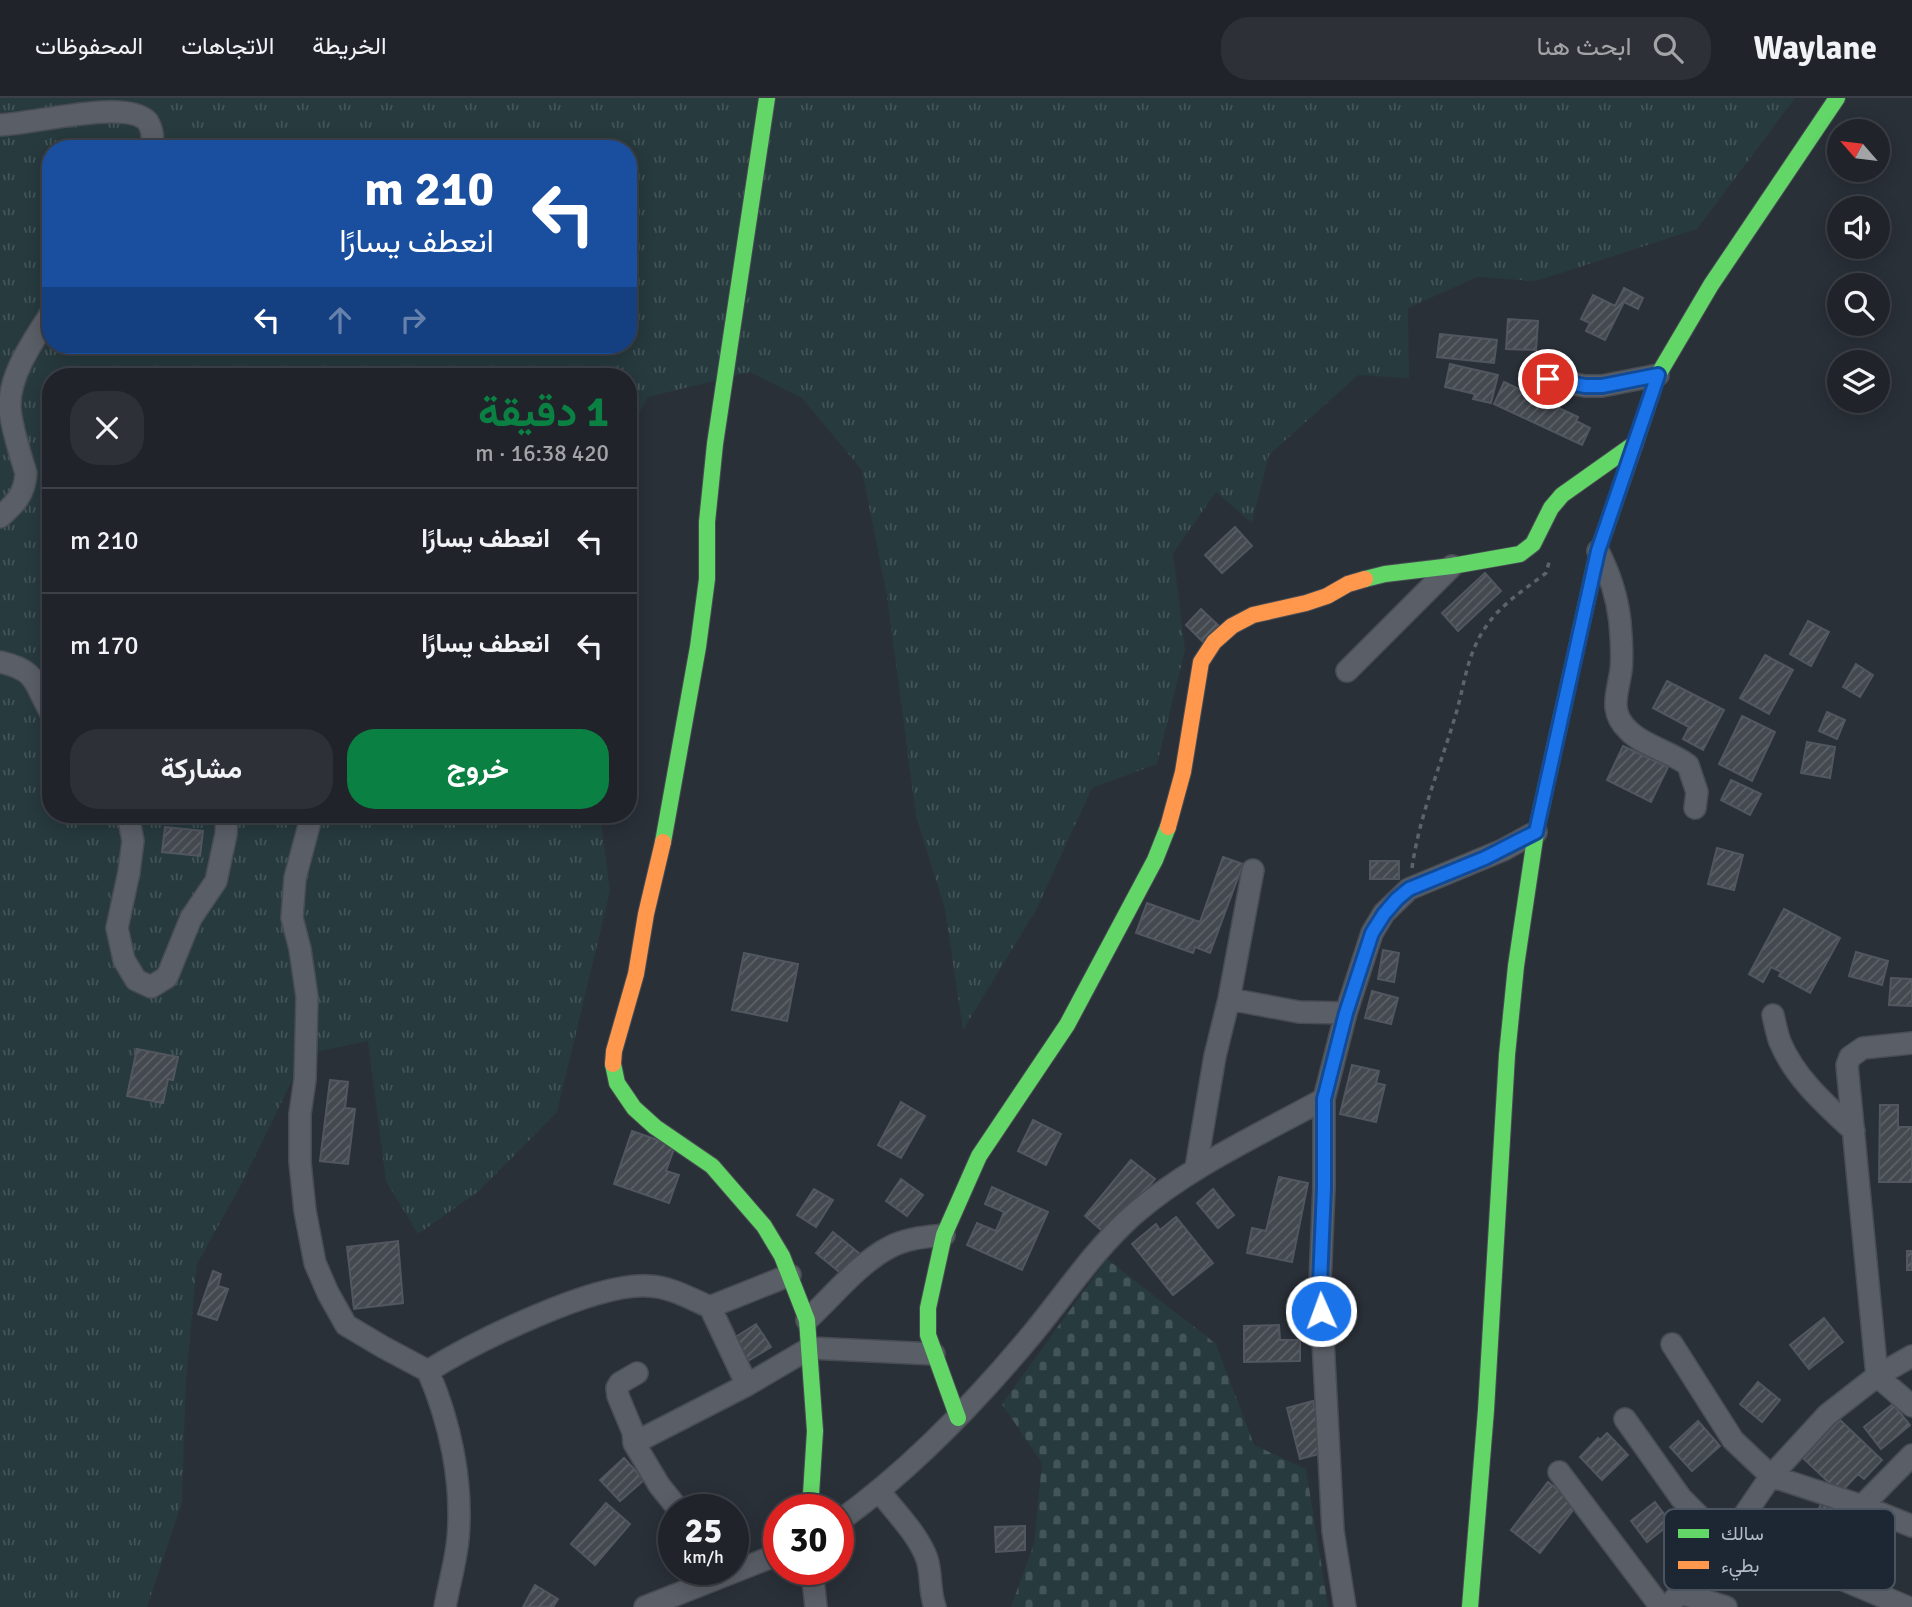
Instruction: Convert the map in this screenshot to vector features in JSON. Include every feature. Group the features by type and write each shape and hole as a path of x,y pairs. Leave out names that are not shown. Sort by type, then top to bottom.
{"street":[{"path":"767,98 715,444 707,522 706,579 698,647 666,828 646,914 636,974 614,1051 613,1070 617,1083 634,1108 655,1127 712,1166 749,1206 764,1226 790,1275 807,1320 810,1348 814,1431 811,1494"},
{"path":"1470,1607 1486,1410 1507,1055 1516,967 1536,832 1598,551 1658,375 1711,285 1837,98"},
{"path":"0,125 97,106 130,108 150,125 153,140"},
{"path":"0,517 18,500 26,483 10,408 12,392 27,354 42,328"},
{"path":"1548,379 1585,386 1602,386 1658,375"},
{"path":"958,1418 928,1335 928,1308 944,1235 979,1156 1068,1025 1155,860 1172,815 1183,772 1201,662 1214,642 1232,626 1253,615 1306,603 1327,596 1348,584 1385,575 1520,554 1528,550 1541,530 1550,508 1562,495 1634,444"},
{"path":"1598,551 1611,575 1620,624 1621,669 1615,697 1618,715 1630,733 1688,765 1697,792 1695,807"},
{"path":"1347,671 1452,566"},
{"path":"0,662 19,667 34,678 42,700"},
{"path":"130,823 133,841 130,872 117,928 124,960 136,979 151,987 167,976 191,918 216,881 227,823"},
{"path":"310,823 295,878 292,918 307,997 305,1079 300,1114 300,1162 305,1212 315,1263 346,1325 428,1371 442,1402 454,1454 458,1499 458,1538 445,1607"},
{"path":"1345,1607 1333,1531 1320,1283 1324,1099 1346,1013 1372,933 1391,906 1409,889 1491,855 1536,832"},
{"path":"1196,1168 1215,1056 1229,999 1253,870"},
{"path":"1229,999 1298,1012 1346,1013"},
{"path":"1773,1015 1780,1041 1793,1065 1818,1098 1854,1131"},
{"path":"1912,1043 1863,1048 1850,1056 1847,1065 1877,1376 1912,1406"},
{"path":"854,1511 880,1492 958,1418 1028,1339 1108,1240 1134,1214 1196,1168 1324,1099"},
{"path":"807,1320 877,1255 912,1239 944,1235"},
{"path":"710,1307 790,1275"},
{"path":"428,1371 464,1348 576,1301 628,1288 649,1286 676,1292 710,1307 747,1385"},
{"path":"1672,1344 1733,1440 1771,1476 1869,1509"},
{"path":"634,1443 747,1385 810,1348 934,1354"},
{"path":"1747,1509 1771,1476 1827,1415 1877,1376 1912,1356"},
{"path":"637,1373 620,1383 618,1396 633,1432 634,1443 666,1494"},
{"path":"1625,1419 1681,1498 1692,1509"},
{"path":"1862,1506 1912,1455"},
{"path":"1559,1472 1661,1607"},
{"path":"880,1492 922,1548 929,1569 930,1595 935,1607"},
{"path":"1895,1520 1912,1527"},
{"path":"645,1607 696,1585"},
{"path":"814,1585 816,1607"},
{"path":"1867,1590 1908,1607"},
{"path":"1674,1600 1726,1607"}],"path":[{"path":"1409,889 1414,851 1457,713 1467,665 1482,632 1497,611 1546,573 1553,548"}],"green space":[{"path":"0,98 1795,98 1697,229 1536,281 1477,277 1408,308 1409,378 1358,375 1269,455 1252,523 1216,492 1173,553 1185,650 1157,764 1092,788 1036,910 963,1030 945,909 916,816 887,596 862,470 802,398 750,372 648,397 637,418 637,368 42,368 42,823 601,823 610,891 557,1112 479,1191 418,1234 386,1181 368,1041 305,1054 242,1183 197,1264 186,1379 182,1502 147,1607 0,1607"},
{"path":"1107,1259 1216,1344 1254,1445 1306,1469 1328,1607 1011,1607 1034,1544 1042,1463 1002,1404"}],"building":[{"path":"1624,288 1643,298 1638,309 1624,302 1605,340 1586,331 1590,323 1581,319 1593,295 1615,306"},
{"path":"1508,319 1538,321 1536,350 1506,349"},
{"path":"1440,334 1497,340 1494,363 1437,357"},
{"path":"1450,364 1498,375 1491,403 1473,399 1475,394 1445,387"},
{"path":"1504,382 1578,417 1576,421 1590,428 1582,445 1494,404"},
{"path":"1235,527 1252,546 1222,573 1205,555"},
{"path":"1485,573 1501,591 1458,631 1442,613"},
{"path":"1201,609 1219,626 1204,643 1186,625"},
{"path":"1808,621 1829,632 1811,666 1790,654"},
{"path":"1765,655 1793,670 1769,714 1740,698"},
{"path":"1856,664 1873,675 1860,697 1843,687"},
{"path":"1667,681 1724,710 1703,750 1683,739 1689,727 1653,708"},
{"path":"1827,712 1845,720 1837,739 1819,731"},
{"path":"1742,716 1775,732 1752,781 1719,764"},
{"path":"1807,742 1835,747 1830,778 1801,773"},
{"path":"1623,746 1668,767 1651,802 1607,780"},
{"path":"1731,780 1761,794 1750,815 1721,800"},
{"path":"165,827 203,831 200,856 162,852"},
{"path":"1717,848 1743,855 1734,890 1708,884"},
{"path":"1223,857 1243,864 1210,953 1195,947 1193,953 1136,933 1147,903 1200,922"},
{"path":"1370,861 1399,861 1399,879 1370,879"},
{"path":"1784,909 1840,938 1810,993 1779,976 1781,972 1771,967 1763,982 1749,974"},
{"path":"1383,950 1399,953 1394,982 1378,979"},
{"path":"1856,952 1888,961 1882,985 1849,976"},
{"path":"744,953 798,964 787,1021 732,1010"},
{"path":"1891,978 1912,979 1912,1006 1889,1005"},
{"path":"1372,991 1398,998 1391,1024 1365,1018"},
{"path":"137,1049 178,1057 173,1080 168,1079 163,1103 127,1096"},
{"path":"1352,1065 1379,1071 1376,1083 1385,1085 1376,1122 1340,1114"},
{"path":"330,1080 348,1082 345,1108 355,1109 348,1164 320,1161"},
{"path":"901,1102 925,1116 901,1158 878,1145"},
{"path":"1880,1105 1898,1105 1898,1127 1912,1127 1912,1182 1879,1182"},
{"path":"1033,1120 1061,1134 1046,1165 1018,1151"},
{"path":"632,1131 675,1146 666,1171 679,1175 669,1203 614,1184"},
{"path":"1131,1160 1155,1179 1108,1236 1085,1216"},
{"path":"1279,1177 1308,1183 1292,1262 1247,1253 1252,1228 1266,1231"},
{"path":"901,1179 923,1195 907,1216 886,1201"},
{"path":"992,1187 1048,1212 1022,1270 967,1245 977,1223 996,1231 1004,1212 985,1204"},
{"path":"814,1189 833,1200 816,1227 797,1215"},
{"path":"1213,1189 1234,1215 1218,1228 1197,1203"},
{"path":"1176,1217 1213,1263 1173,1295 1132,1244 1156,1224 1160,1230"},
{"path":"833,1232 860,1254 843,1275 816,1253"},
{"path":"398,1241 403,1303 354,1309 347,1247"},
{"path":"1907,1251 1912,1251 1912,1270 1907,1270"},
{"path":"213,1271 221,1274 218,1286 228,1289 217,1320 198,1314"},
{"path":"1824,1318 1843,1342 1809,1369 1790,1345"},
{"path":"756,1324 771,1347 748,1361 734,1338"},
{"path":"1279,1325 1280,1340 1300,1340 1300,1361 1244,1362 1244,1326"},
{"path":"1758,1382 1780,1400 1762,1422 1740,1404"},
{"path":"1313,1401 1326,1452 1300,1459 1287,1408"},
{"path":"1893,1404 1910,1425 1881,1449 1864,1427"},
{"path":"1840,1420 1882,1460 1864,1479 1858,1474 1840,1493 1804,1459"},
{"path":"1698,1421 1720,1446 1692,1471 1670,1447"},
{"path":"1607,1433 1628,1455 1602,1480 1580,1457 1598,1438 1600,1440"},
{"path":"624,1458 644,1480 620,1501 600,1480"},
{"path":"1548,1482 1577,1505 1540,1553 1511,1530"},
{"path":"1824,1498 1847,1509 1819,1509"},
{"path":"1655,1502 1664,1514 1664,1529 1647,1542 1631,1521"},
{"path":"606,1503 630,1524 595,1565 571,1544"},
{"path":"1025,1526 1025,1550 996,1552 995,1527"},
{"path":"535,1585 558,1599 553,1607 523,1607"}],"traffic: fast":[{"path":"663,842 698,647 707,579 707,522 715,444 767,98"},
{"path":"1635,444 1658,375 1711,285 1837,98"},
{"path":"1365,579 1520,554 1533,544 1551,508 1562,495 1634,444"},
{"path":"1470,1607 1486,1410 1507,1055 1516,966 1536,832 1552,759"},
{"path":"958,1418 928,1335 928,1308 944,1235 979,1156 1067,1025 1155,860 1168,827"},
{"path":"613,1064 617,1083 634,1108 655,1127 712,1166 764,1226 782,1256 807,1320 815,1431 811,1494"}],"traffic: slow":[{"path":"1552,759 1598,551 1635,444"},
{"path":"1168,827 1183,772 1201,662 1214,642 1232,626 1253,615 1306,603 1365,579"},
{"path":"613,1064 614,1051 636,974 646,914 663,842"}],"route":[{"path":"1321,1311 1324,1099 1362,960 1372,933 1384,914 1409,889 1485,858 1536,832 1598,551 1658,375 1602,386 1585,386 1548,379"}]}
